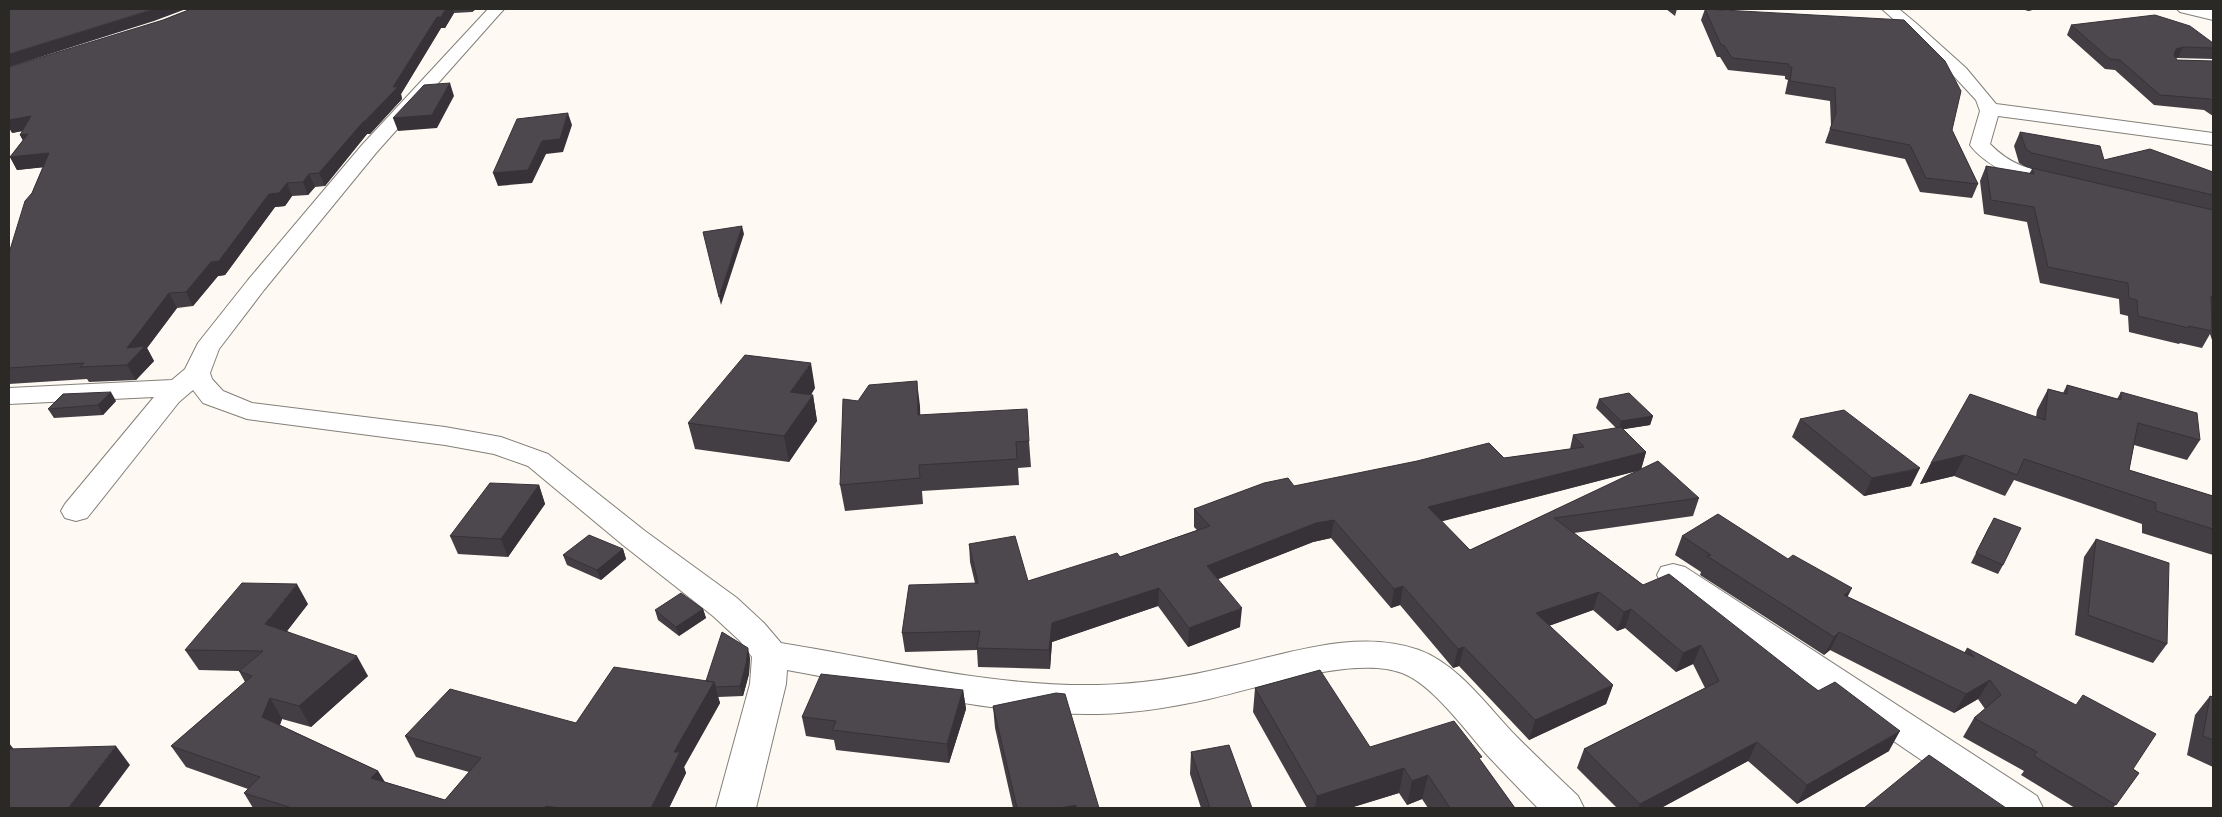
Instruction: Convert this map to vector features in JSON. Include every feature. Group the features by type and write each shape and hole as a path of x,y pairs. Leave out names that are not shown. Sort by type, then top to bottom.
{"street":[{"path":"76,511 187,381 207,348 256,285 369,149 496,9"},
{"path":"1889,9 1934,46 1978,92 1990,109 1981,134 1980,145 1991,157 2018,173 2070,186"},
{"path":"2185,9 2213,15"},
{"path":"1990,109 2213,139"},
{"path":"9,396 187,381 199,382 213,397 247,411 444,436 501,446 538,460 634,538 725,607 752,632 770,654 985,692 1072,699 1125,698 1180,692 1287,667 1345,657 1386,657 1409,661 1430,672 1466,706 1503,747 1564,808"},
{"path":"1673,575 2023,808"},
{"path":"736,808 768,684 770,654"}],"building":[{"path":"9,9 154,9 9,54"},
{"path":"191,9 446,9 441,17 437,17 393,87 398,87 363,122 319,173 309,174 303,182 287,183 279,193 269,194 219,261 211,262 186,292 169,293 127,348 145,346 127,365 80,367 84,363 9,368 9,253 25,201 32,193 49,153 10,157 28,134 20,135 31,116 9,120 9,67 163,20"},
{"path":"1705,9 1904,20 1945,61 1961,91 1952,130 1978,184 1926,178 1910,145 1830,129 1836,113 1835,88 1790,81 1792,67 1789,67 1789,64 1732,58 1724,45 1721,45"},
{"path":"2155,15 2190,26 2213,43 2213,48 2183,47 2176,49 2174,55 2177,60 2213,61 2213,101 2210,99 2160,95 2120,60 2110,59 2071,25"},
{"path":"450,83 432,115 393,118 424,85"},
{"path":"568,113 560,139 542,141 528,170 493,173 517,119"},
{"path":"2020,132 2100,146 2104,160 2150,149 2213,172 2213,195 2032,153 2026,149"},
{"path":"1986,166 2034,174 2032,168 2213,210 2212,331 2189,326 2189,328 2138,316 2137,300 2129,298 2128,283 2048,267 2034,207 1991,200"},
{"path":"742,226 719,297 703,232"},
{"path":"745,355 811,363 790,392 813,395 784,436 688,423"},
{"path":"917,381 918,415 1027,409 1029,441 1016,442 1017,459 919,465 920,478 840,485 843,399 858,401 869,385"},
{"path":"2067,385 2121,400 2121,392 2197,413 2200,440 2138,423 2129,470 2213,496 2213,529 2156,511 2156,503 2024,459 2017,475 1965,455 1931,463 1970,394 2045,420 2048,389 2067,394"},
{"path":"111,392 98,405 48,409 63,394"},
{"path":"1629,393 1653,416 1621,421 1599,399"},
{"path":"1844,410 1920,468 1872,478 1800,419"},
{"path":"1621,427 1646,452 1428,507 1470,550 1658,461 1699,498 1554,518 1643,585 1669,574 1818,691 1835,682 1900,731 1807,785 1757,742 1640,804 1584,749 1719,681 1701,645 1683,653 1631,609 1624,612 1599,592 1536,613 1613,685 1535,720 1464,647 1458,649 1403,586 1394,589 1334,520 1316,523 1207,566 1242,608 1189,628 1159,588 1052,623 1049,650 977,648 980,631 902,633 909,585 978,583 969,544 1015,536 1028,581 1117,553 1120,557 1210,526 1194,509 1264,483 1288,478 1294,486 1417,461 1489,443 1504,458 1584,447 1573,435"},
{"path":"490,483 539,485 501,539 450,536"},
{"path":"1718,514 1788,559 1793,555 1852,588 1844,595 1974,657 1967,648 2076,705 2083,695 2156,734 2133,769 2139,773 2116,805 2034,756 2037,752 1974,718 2001,695 1990,680 1966,694 1839,632 1834,637 1707,556 1711,555 1682,536"},
{"path":"1994,518 2021,528 2003,565 1976,553"},
{"path":"589,535 623,549 597,570 563,555"},
{"path":"2096,539 2169,563 2167,644 2088,615"},
{"path":"242,583 297,584 265,624 357,656 299,706 270,698 262,717 378,771 371,778 445,800 481,758 405,736 450,689 576,723 614,667 714,682 674,752 680,752 651,808 560,808 546,806 544,808 292,808 244,793 260,777 171,746 252,676 239,671 263,651 185,650"},
{"path":"681,593 703,609 676,627 655,610"},
{"path":"722,632 748,648 740,686 716,687 714,682 706,681"},
{"path":"1320,670 1370,747 1454,721 1482,757 1479,758 1515,808 1450,808 1428,775 1412,781 1404,768 1317,796 1255,688"},
{"path":"821,674 963,690 947,744 832,730 836,721 802,717"},
{"path":"1056,693 1065,694 1099,808 1076,808 1076,805 1060,808 1017,808 993,706"},
{"path":"2210,696 2213,697 2213,740 2203,736"},
{"path":"1229,745 1252,808 1210,808 1191,752"},
{"path":"116,746 68,808 9,808 9,749"},
{"path":"1929,755 2006,808 1864,808"}]}
